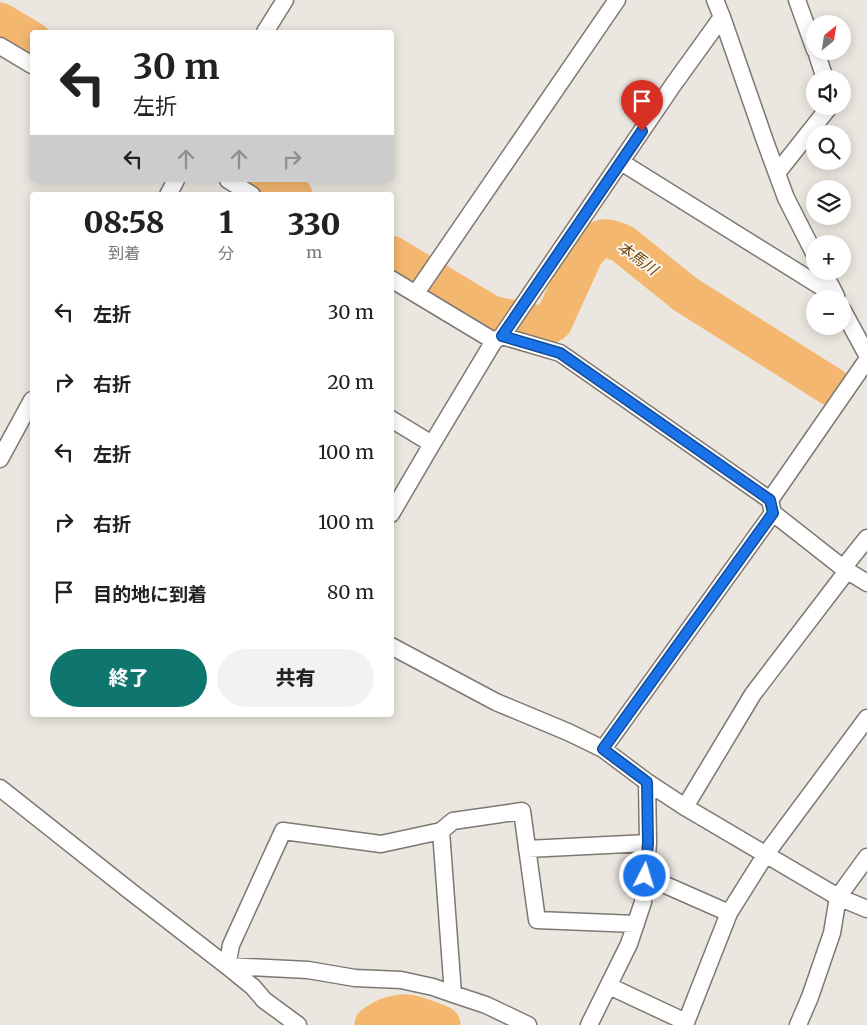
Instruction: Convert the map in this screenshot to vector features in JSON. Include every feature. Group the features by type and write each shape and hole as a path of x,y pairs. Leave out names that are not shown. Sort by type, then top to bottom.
{"street":[{"path":"266,30 285,0"},
{"path":"420,288 617,0"},
{"path":"715,0 786,198 806,237"},
{"path":"797,0 806,25"},
{"path":"394,509 432,444 502,334 722,17"},
{"path":"0,46 30,64"},
{"path":"777,173 823,115"},
{"path":"621,162 822,290"},
{"path":"231,182 247,192"},
{"path":"394,279 420,288 502,334 560,353 771,507 845,569 867,583"},
{"path":"851,324 867,355"},
{"path":"603,749 771,507 867,360"},
{"path":"0,459 30,404"},
{"path":"394,421 432,444"},
{"path":"685,807 753,694 867,538"},
{"path":"394,648 496,702 603,749 647,782 685,807 838,896 867,909"},
{"path":"609,986 686,1024 729,913 766,854 867,718"},
{"path":"589,1025 629,944 643,902 648,843 647,782"},
{"path":"0,788 228,966 253,987 264,1000 298,1025"},
{"path":"228,966 230,945 283,831 381,844 441,831 452,822 522,811 537,920 636,924"},
{"path":"441,831 453,994"},
{"path":"527,849 648,843"},
{"path":"798,1025 810,997 832,933 838,896 867,856"},
{"path":"645,876 729,913"},
{"path":"228,966 308,970 355,978 401,980 433,987 453,994 486,1006 528,1025"}],"waterway":[{"name":"本馬川","path":"0,22 30,40"},
{"name":"本馬川","path":"272,182 288,192"},
{"name":"本馬川","path":"394,257 491,315 546,326 553,322 584,254 597,241 610,239 623,244 685,294 832,387"},
{"path":"374,1025 383,1019 398,1014 417,1016 441,1025"}],"route":[{"path":"642,131 502,336 560,353 770,500 773,513 603,749 647,782 648,843 645,876"}]}
